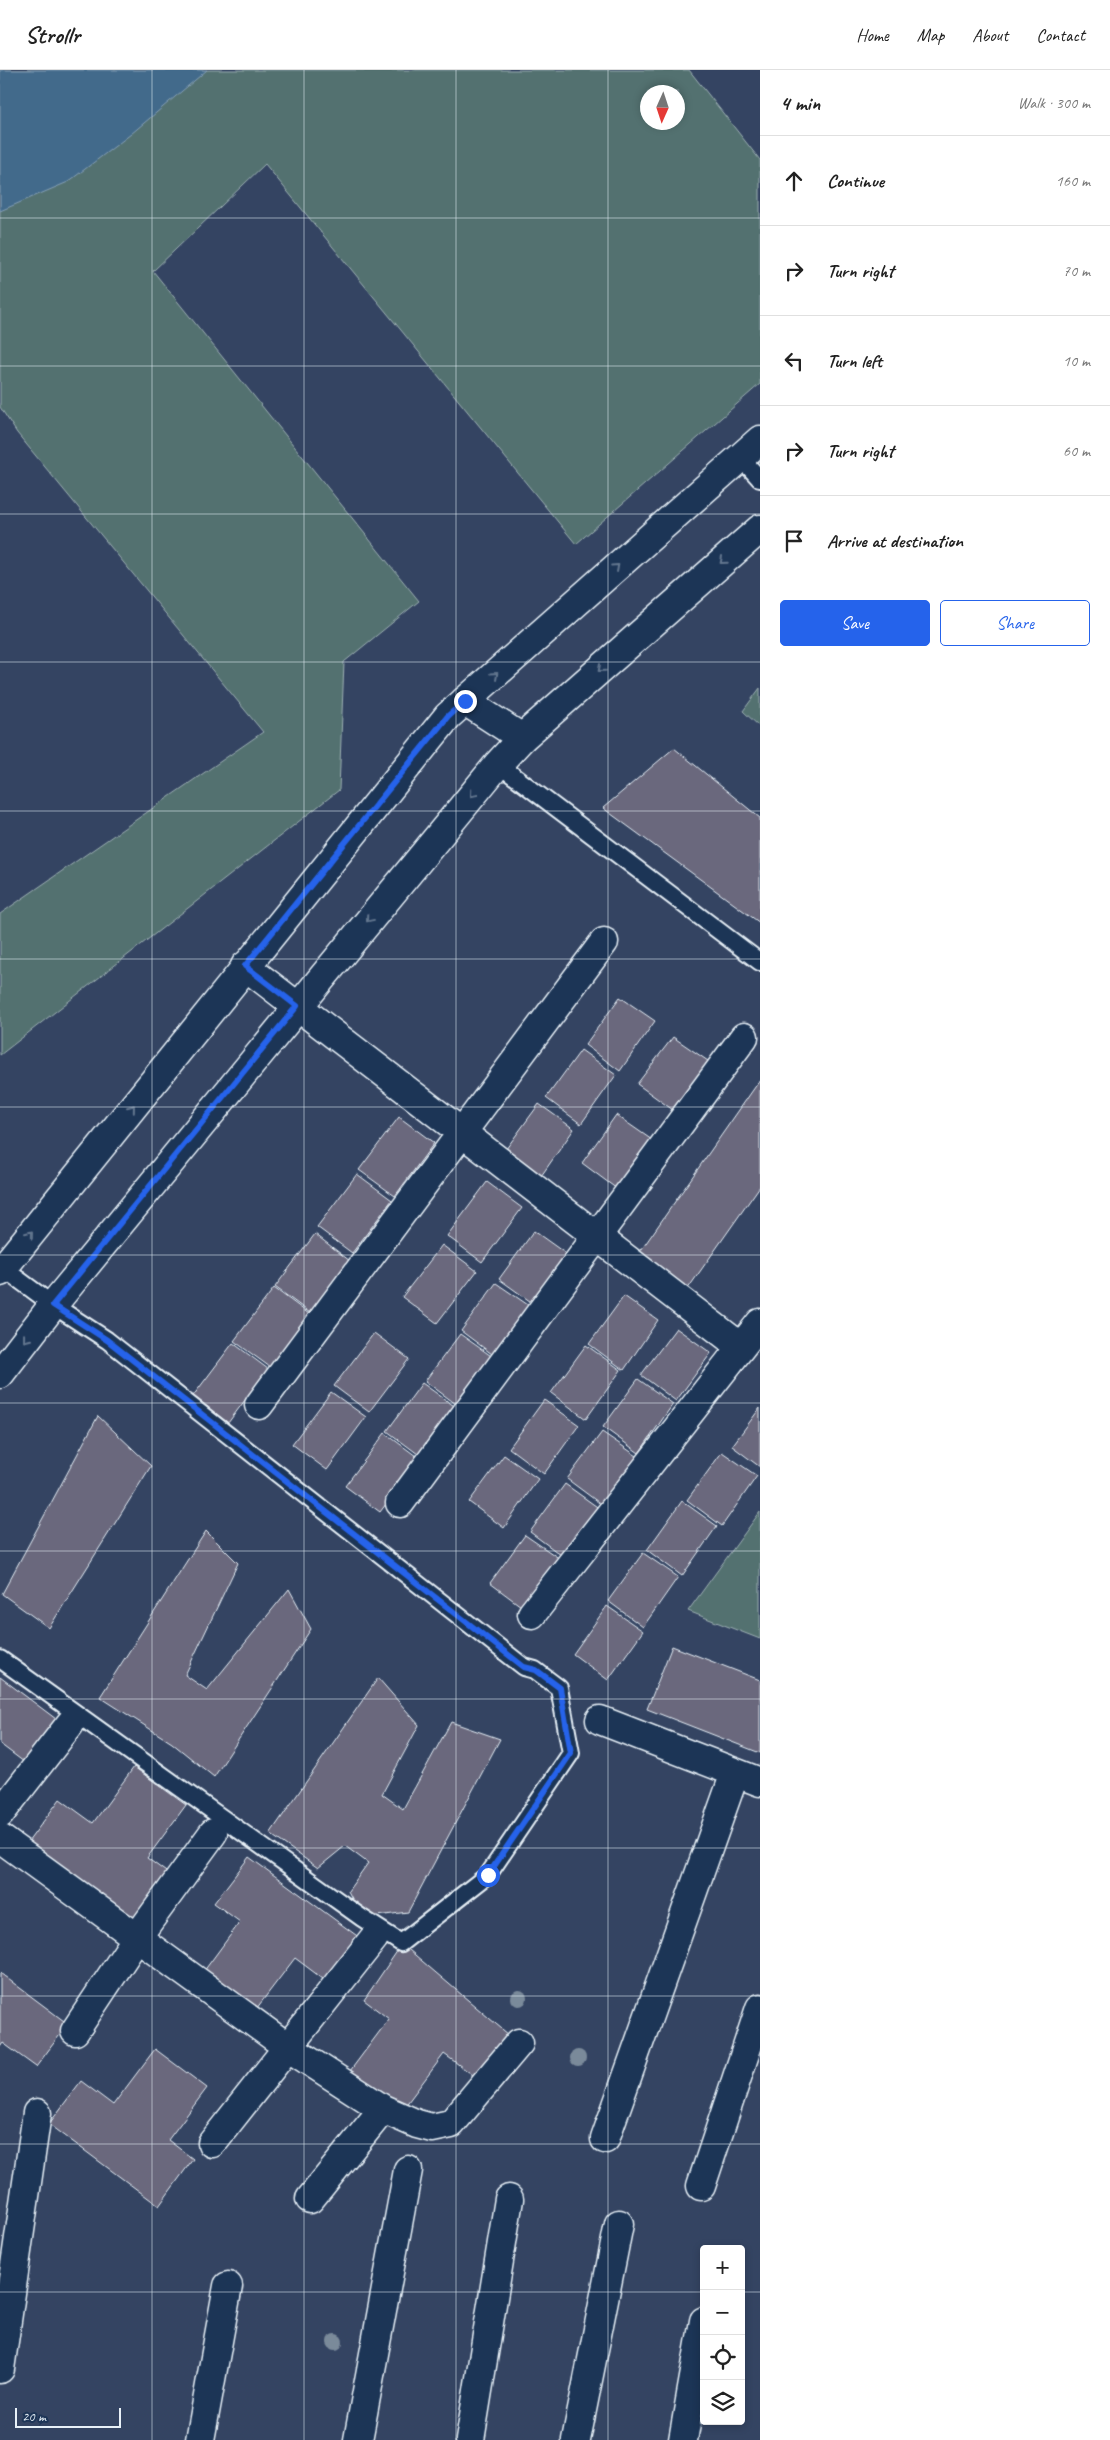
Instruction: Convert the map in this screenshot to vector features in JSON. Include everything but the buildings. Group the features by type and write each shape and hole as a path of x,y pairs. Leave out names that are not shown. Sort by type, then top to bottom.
{"street":[{"path":"2,1270 448,716 760,440"},
{"path":"0,1374 53,1305 297,1006 498,764 522,738 760,529"},
{"path":"465,701 522,738"},
{"path":"259,1406 604,942"},
{"path":"245,966 741,1346"},
{"path":"400,1503 744,1037"},
{"path":"532,1614 760,1323"},
{"path":"600,1720 760,1782"},
{"path":"0,1814 70,1724"},
{"path":"605,2139 735,1773"},
{"path":"74,2031 138,1936 212,1833"},
{"path":"0,1838 138,1936 289,2048 383,2109 417,2124 432,2128 452,2124 519,2043"},
{"path":"212,2143 289,2048 374,1938"},
{"path":"701,2186 760,2008"},
{"path":"310,2199 383,2109"},
{"path":"0,2370 37,2113"},
{"path":"358,2440 408,2170"},
{"path":"470,2440 509,2199"},
{"path":"576,2440 619,2224"},
{"path":"200,2440 228,2286"},
{"path":"683,2440 702,2335"}],"lane":[{"path":"740,457 760,479"},
{"path":"498,764 760,962"},
{"path":"0,1659 362,1918 401,1943 488,1875 571,1753 560,1688 536,1670 524,1667 107,1340 2,1270"}],"green space":[{"path":"0,70 689,70 760,160 760,384 576,544 265,164 153,271 419,601 344,662 339,790 0,1055 0,914 263,732 17,433 0,407"},
{"path":"760,688 760,727 743,711"},
{"path":"760,1512 760,1639 688,1611"}],"water":[{"path":"0,70 207,70 131,134 68,182 0,211"}],"route":[{"path":"465,701 448,716 245,966 297,1006 53,1305 107,1340 524,1667 536,1670 560,1688 571,1753 488,1875"}]}
